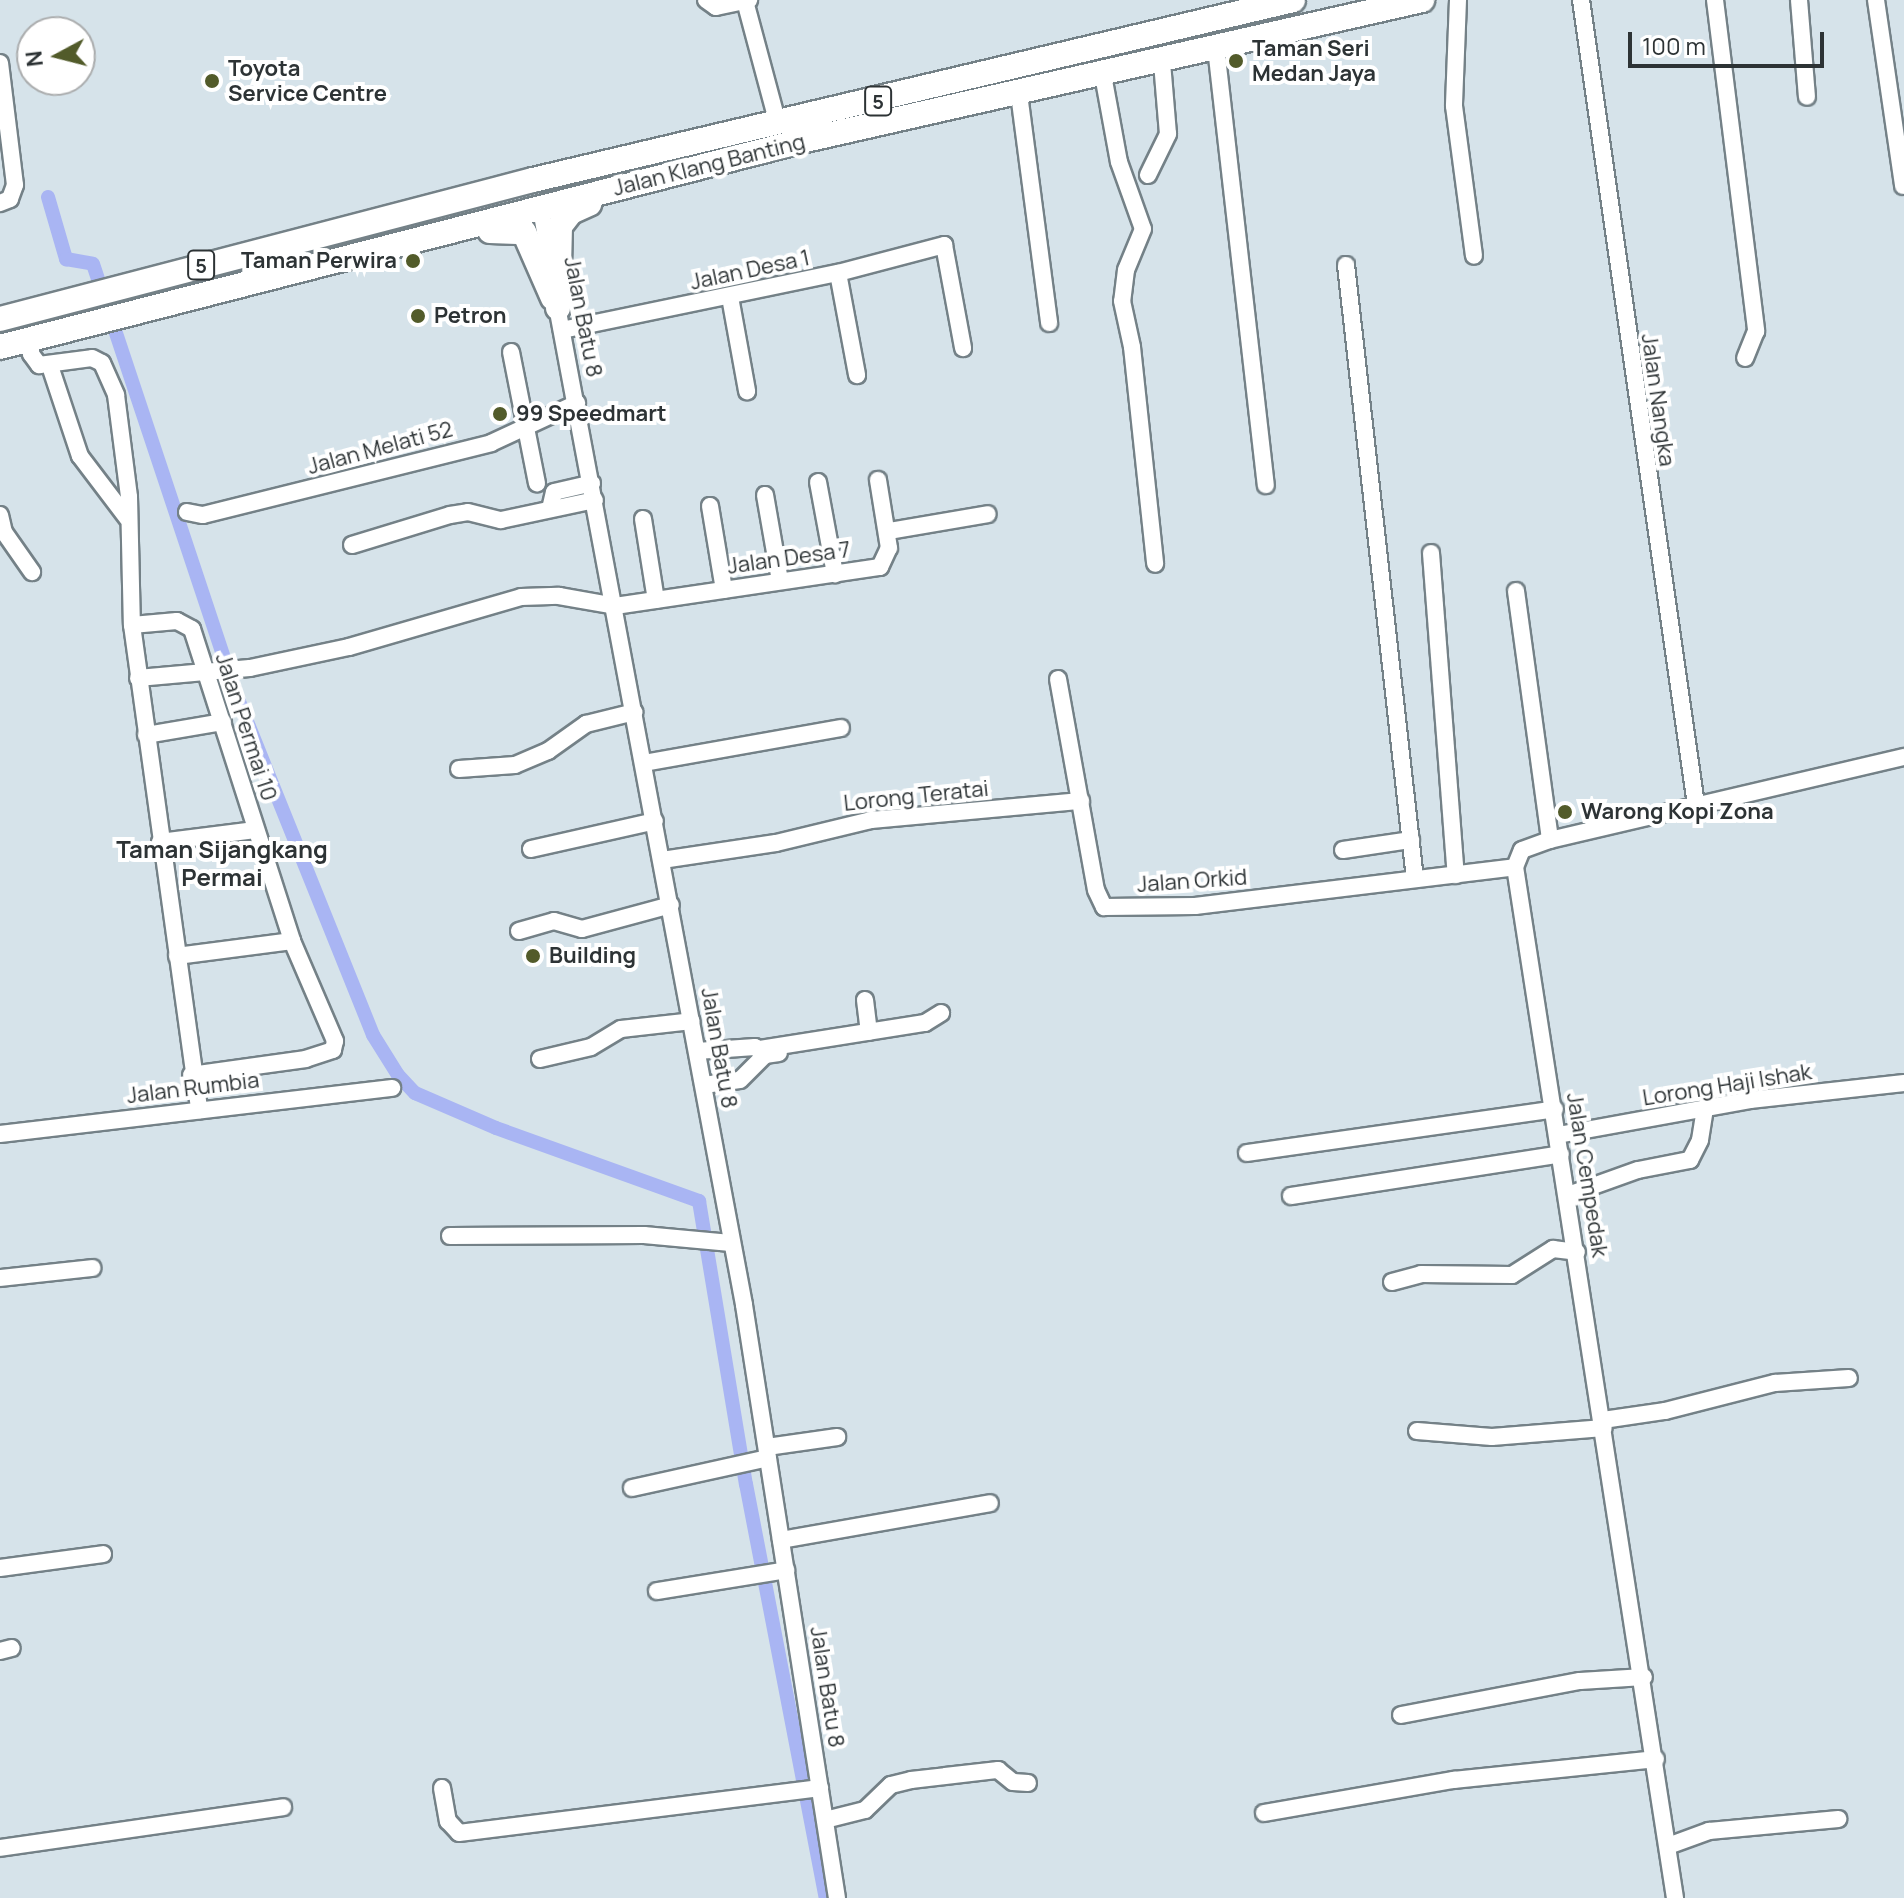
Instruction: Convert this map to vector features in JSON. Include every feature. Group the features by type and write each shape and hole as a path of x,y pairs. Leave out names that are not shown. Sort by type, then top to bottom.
{"highway":[{"path":"1336,19 1396,0"},
{"name":"Jalan Klang Banting","path":"0,347 721,162 1422,0"},
{"name":"Jalan Klang Banting","path":"0,319 76,296 461,198 1280,2"},
{"path":"461,198 473,205 515,196 541,209 550,192 566,183 660,159 705,139"},
{"path":"560,319 558,235 571,212 721,162"},
{"path":"376,251 515,228 532,243 560,319"}],"street":[{"path":"711,3 747,0 778,124"},
{"path":"1458,0 1454,106 1474,256"},
{"name":"Jalan Nangka","path":"1581,0 1696,805"},
{"path":"1715,0 1756,331 1745,358"},
{"path":"1799,0 1807,97"},
{"path":"1876,0 1903,186"},
{"path":"1216,48 1266,485"},
{"path":"1148,175 1168,134 1162,62"},
{"path":"0,63 15,185 10,199 0,203"},
{"path":"1103,75 1119,162 1143,229 1126,270 1122,301 1132,347 1155,564"},
{"path":"1019,94 1049,323"},
{"name":"Jalan Batu 8","path":"541,209 704,1085 723,1242 781,1540 778,1572 814,1790 825,1820 837,1898"},
{"name":"Jalan Desa 1","path":"560,319 606,321 838,273 944,245 963,348"},
{"path":"1346,265 1415,879"},
{"path":"838,273 857,375"},
{"path":"730,297 747,391"},
{"path":"31,338 35,362 50,366 92,358 102,363 109,377 124,447 132,625 138,678 191,1075 199,1110"},
{"path":"511,352 537,483"},
{"path":"50,366 80,456 127,518"},
{"name":"Jalan Melati 52","path":"187,512 203,515 491,443 517,435 526,426 577,403"},
{"name":"Jalan Desa 7","path":"138,678 250,668 435,626 521,597 559,596 615,606 880,567 889,548 889,531 878,480"},
{"path":"818,482 835,574"},
{"path":"550,509 554,492 592,483"},
{"path":"765,495 780,581"},
{"path":"352,545 450,515 468,512 501,520 595,500"},
{"path":"710,506 724,590"},
{"path":"889,531 988,514"},
{"path":"0,515 4,532 32,572"},
{"path":"643,519 656,600"},
{"path":"1431,553 1456,875"},
{"path":"1516,591 1550,840"},
{"name":"Jalan Permai 10","path":"132,625 185,621 211,671 255,830 292,941 335,1041 333,1050 306,1059 191,1075"},
{"name":"Jalan Orkid","path":"1058,679 1096,890 1109,909 1195,906 1515,867"},
{"path":"459,769 515,765 548,751 586,724 635,712"},
{"path":"146,735 223,722"},
{"path":"644,763 841,728"},
{"path":"1515,867 1522,850 1550,840 1904,757"},
{"name":"Lorong Teratai","path":"662,860 776,843 858,822 1081,801"},
{"path":"531,849 655,821"},
{"path":"160,842 255,830"},
{"path":"1343,850 1411,840"},
{"name":"Jalan Cempedak","path":"1515,867 1644,1677 1675,1898"},
{"path":"519,931 554,921 582,929 671,905"},
{"path":"177,956 292,941"},
{"path":"865,1000 869,1032"},
{"path":"704,1085 740,1080 763,1052 925,1023 941,1013"},
{"path":"540,1059 591,1047 621,1029 692,1021"},
{"path":"697,1051 763,1052 822,1047"},
{"name":"Lorong Haji Ishak","path":"1558,1135 1705,1108 1904,1083"},
{"name":"Jalan Rumbia","path":"0,1134 392,1088"},
{"path":"1568,1195 1638,1170 1690,1160 1700,1140 1705,1108"},
{"path":"1247,1153 1555,1109"},
{"path":"1291,1196 1561,1154"},
{"path":"450,1236 687,1238 723,1242"},
{"path":"1392,1282 1421,1274 1512,1275 1553,1249 1577,1252"},
{"path":"0,1278 92,1268"},
{"path":"1417,1431 1492,1437 1604,1424 1775,1383 1849,1378"},
{"path":"632,1488 837,1437"},
{"path":"781,1540 990,1503"},
{"path":"0,1568 103,1554"},
{"path":"657,1591 778,1572"},
{"path":"1401,1715 1580,1681 1644,1677"},
{"path":"1264,1813 1454,1780 1656,1759"},
{"path":"825,1820 853,1816 891,1785 911,1780 998,1770 1013,1782 1028,1783"},
{"path":"442,1788 448,1821 459,1833 814,1790"},
{"path":"0,1848 283,1807"},
{"path":"1668,1846 1709,1831 1838,1819"}],"waterway":[{"path":"48,197 66,259 93,264 236,694 373,1035 398,1075 415,1093 496,1128 699,1201 746,1484 826,1898"}],"place":[{"name":"Taman Seri Medan Jaya","path":"1236,61"},
{"name":"Toyota Service Centre","path":"212,81"},
{"name":"Taman Perwira","path":"413,261"},
{"name":"Petron","path":"418,316"},
{"name":"99 Speedmart","path":"500,414"},
{"name":"Warong Kopi Zona","path":"1565,812"},
{"name":"Building","path":"533,956"}],"district":[{"name":"Taman Sijangkang Permai","path":"222,863"}]}
